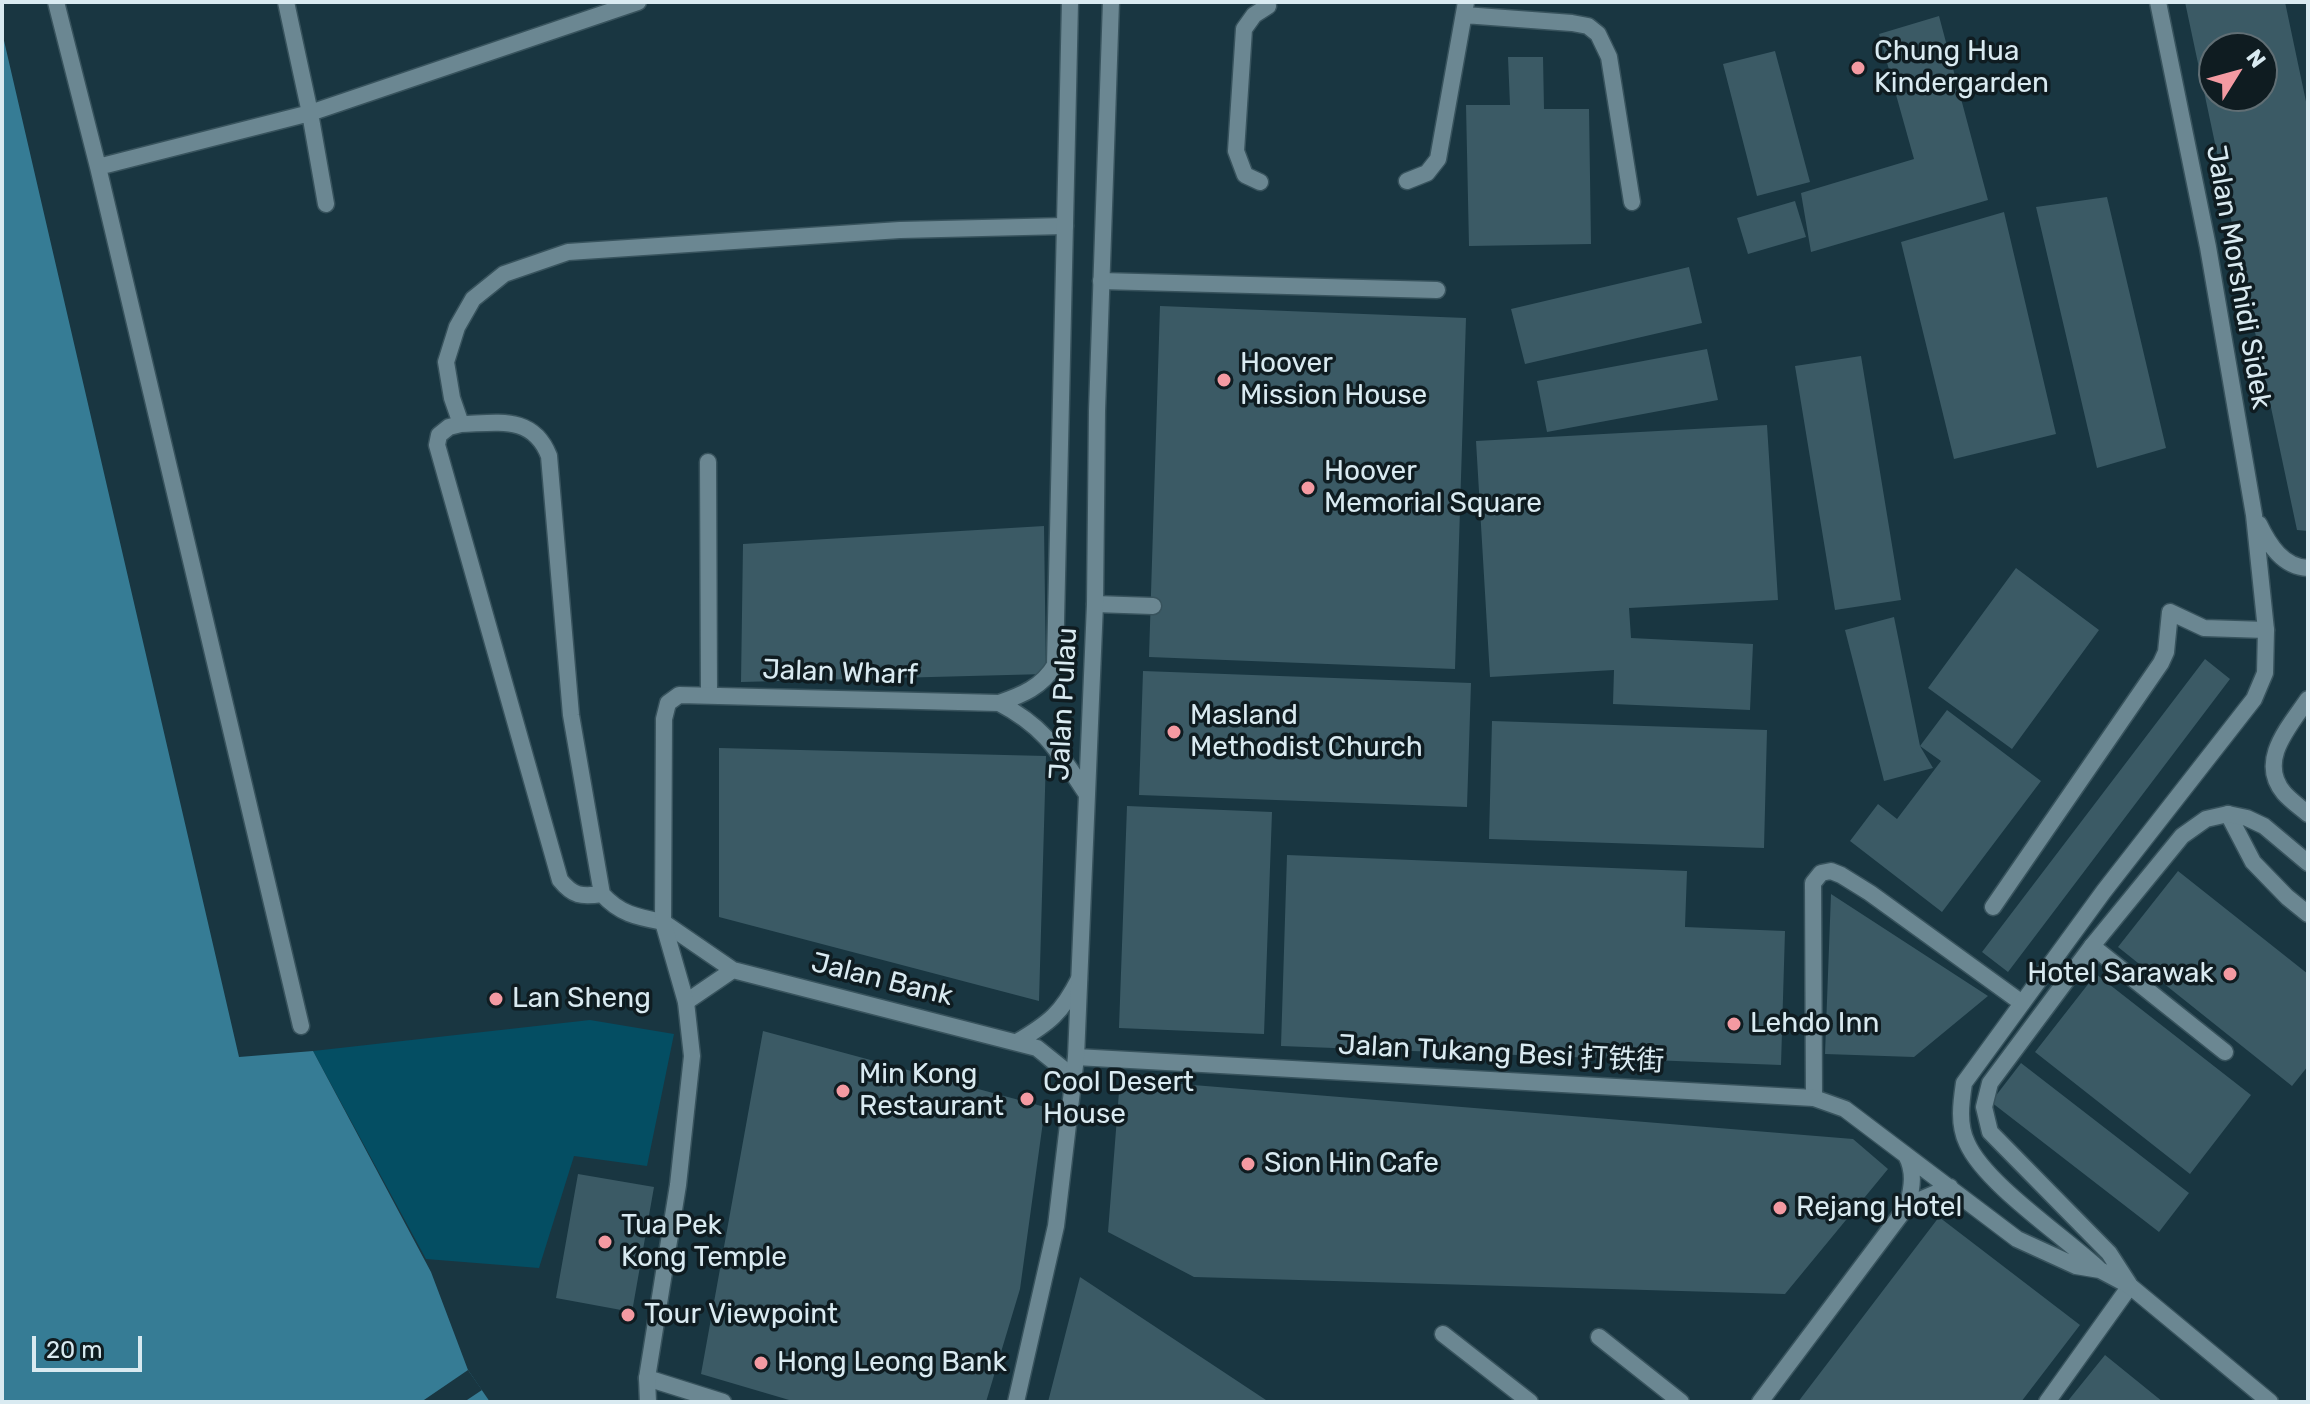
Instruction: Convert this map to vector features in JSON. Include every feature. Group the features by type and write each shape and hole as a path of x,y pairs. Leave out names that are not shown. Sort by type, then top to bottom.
{"street":[{"path":"56,2 98,167 301,1026"},
{"path":"286,2 326,204"},
{"path":"98,167 310,113 638,2"},
{"name":"Jalan Pulau","path":"1057,629 1070,2"},
{"name":"Jalan Pulau","path":"1016,1402 1056,1226 1076,1057 1095,604 1097,411 1111,2"},
{"name":"Jalan Morshidi Sidek","path":"2100,1270 2001,1186 1974,1157 1965,1141 1961,1104 1964,1083 2104,891 2254,699 2265,673 2266,630 2254,515 2208,247 2158,2"},
{"path":"1260,182 1245,175 1236,151 1244,29 1254,15 1268,6"},
{"path":"1407,181 1427,173 1438,159 1465,8 1588,26 1598,34 1609,57 1632,202"},
{"path":"461,424 452,398 446,362 457,327 473,299 504,274 568,252 900,230 1065,226"},
{"path":"1101,281 1437,290"},
{"path":"602,894 579,897 560,880 437,445 439,435 449,427 461,424 519,424 534,431 544,441 549,456 571,715 602,894 614,907 630,916 663,922 686,1002 692,1056 678,1185 647,1378 648,1402"},
{"path":"708,462 709,695"},
{"path":"2254,515 2270,547 2296,568 2308,568"},
{"path":"1095,604 1153,606"},
{"path":"1993,907 2161,663 2166,652 2170,612 2204,628 2266,630"},
{"name":"Jalan Wharf","path":"663,922 664,719 668,703 679,695 709,695 999,703 1019,696 1049,676 1055,665 1057,629"},
{"path":"2308,699 2276,746 2272,773 2284,793 2308,814"},
{"path":"999,703 1024,716 1045,735 1086,793"},
{"path":"2228,814 2253,862 2308,914"},
{"path":"2130,1286 2109,1253 1990,1132 1984,1107 1990,1083 2092,946 2182,836 2206,819 2228,814 2247,818 2264,826 2308,863"},
{"path":"1814,1098 1813,883 1821,873 1831,871 1841,875 1870,893 2022,1003"},
{"name":"Jalan Bank","path":"663,922 733,970 1017,1042 1047,1055 1062,1068 1073,1084"},
{"path":"2092,946 2225,1052"},
{"path":"686,1002 733,970"},
{"path":"1017,1042 1057,1016 1079,978"},
{"name":"Jalan Tukang Besi 打铁街","path":"1076,1057 1814,1098 1845,1109 2017,1239 2076,1266 2100,1270"},
{"path":"1760,1402 1908,1205 1912,1166 1905,1154"},
{"path":"1908,1205 1950,1187"},
{"path":"2100,1270 2130,1286 2270,1402"},
{"path":"2047,1402 2130,1286"},
{"path":"1443,1334 1530,1402"},
{"path":"1599,1337 1681,1402"},
{"path":"647,1378 723,1402"}],"shaded area":[{"path":"2,32 239,1057 313,1051 431,1272 468,1370 490,1402 2,1402"},
{"path":"590,1020 674,1034 647,1166 574,1156 539,1268 426,1259 313,1051"}],"pier":[{"path":"468,1370 482,1390 464,1402 421,1402"}],"building":[{"path":"2185,2 2285,2 2308,111 2308,531 2297,530 2208,112 2278,112 2278,32 2198,32 2198,63"},
{"path":"1939,16 1988,200 1811,252 1801,193 1914,159 1879,34"},
{"path":"1775,51 1810,182 1757,196 1723,64"},
{"path":"1508,57 1543,57 1544,109 1589,109 1591,244 1469,246 1466,105 1510,105"},
{"path":"2107,197 2166,448 2097,468 2036,207"},
{"path":"1795,201 1806,237 1748,254 1737,218"},
{"path":"2004,212 2056,434 1954,459 1901,242"},
{"path":"1689,267 1702,323 1525,364 1511,309"},
{"name":"Hoover Memorial Square","path":"1160,306 1466,318 1455,669 1149,657"},
{"path":"1707,349 1718,400 1547,432 1537,381"},
{"path":"1861,356 1901,600 1835,610 1795,366"},
{"path":"1767,425 1778,600 1629,608 1631,638 1753,644 1750,710 1613,704 1614,670 1490,677 1476,441"},
{"path":"1044,526 1046,674 741,682 743,544"},
{"path":"2016,568 2099,630 2012,749 1928,688"},
{"path":"1894,617 1920,746 1933,768 1884,781 1845,630"},
{"path":"2205,659 2230,679 2008,972 1982,952"},
{"path":"1143,671 1471,683 1467,807 1139,795"},
{"path":"1947,710 2041,781 1942,912 1850,841 1878,804 1897,819 1941,761 1920,746"},
{"path":"1492,721 1767,730 1764,848 1489,839"},
{"path":"719,748 1046,756 1039,1001 719,917"},
{"path":"1127,806 1272,812 1264,1034 1119,1028"},
{"path":"1287,855 1687,871 1685,927 1785,931 1781,1065 1281,1046"},
{"path":"2178,871 2308,974 2308,1066 2292,1086 2118,947"},
{"path":"1831,894 1988,996 1914,1057 1825,1054"},
{"path":"2096,974 2251,1095 2190,1174 2035,1052"},
{"path":"763,1031 1045,1107 1020,1289 986,1402 796,1402 701,1374"},
{"path":"2021,1063 2189,1193 2159,1232 1991,1102"},
{"path":"1120,1079 1853,1139 1888,1169 1785,1294 1194,1277 1108,1232"},
{"name":"Tua Pek Kong Temple","path":"578,1174 654,1187 632,1312 556,1298"},
{"path":"1939,1217 2080,1325 2021,1402 1798,1402"},
{"path":"1080,1277 1269,1402 1048,1402"},
{"path":"2105,1355 2163,1402 2067,1402"}],"place":[{"name":"Chung Hua Kindergarden","path":"1858,68"},
{"name":"Hoover Mission House","path":"1224,380"},
{"name":"Hoover Memorial Square","path":"1308,488"},
{"name":"Masland Methodist Church","path":"1174,732"},
{"name":"Hotel Sarawak","path":"2230,974"},
{"name":"Lan Sheng","path":"496,999"},
{"name":"Lehdo Inn","path":"1734,1024"},
{"name":"Min Kong Restaurant","path":"843,1091"},
{"name":"Cool Desert House","path":"1027,1099"},
{"name":"Sion Hin Cafe","path":"1248,1164"},
{"name":"Rejang Hotel","path":"1780,1208"},
{"name":"Tua Pek Kong Temple","path":"605,1242"},
{"name":"Tour Viewpoint","path":"628,1315"},
{"name":"Hong Leong Bank","path":"761,1363"}]}
